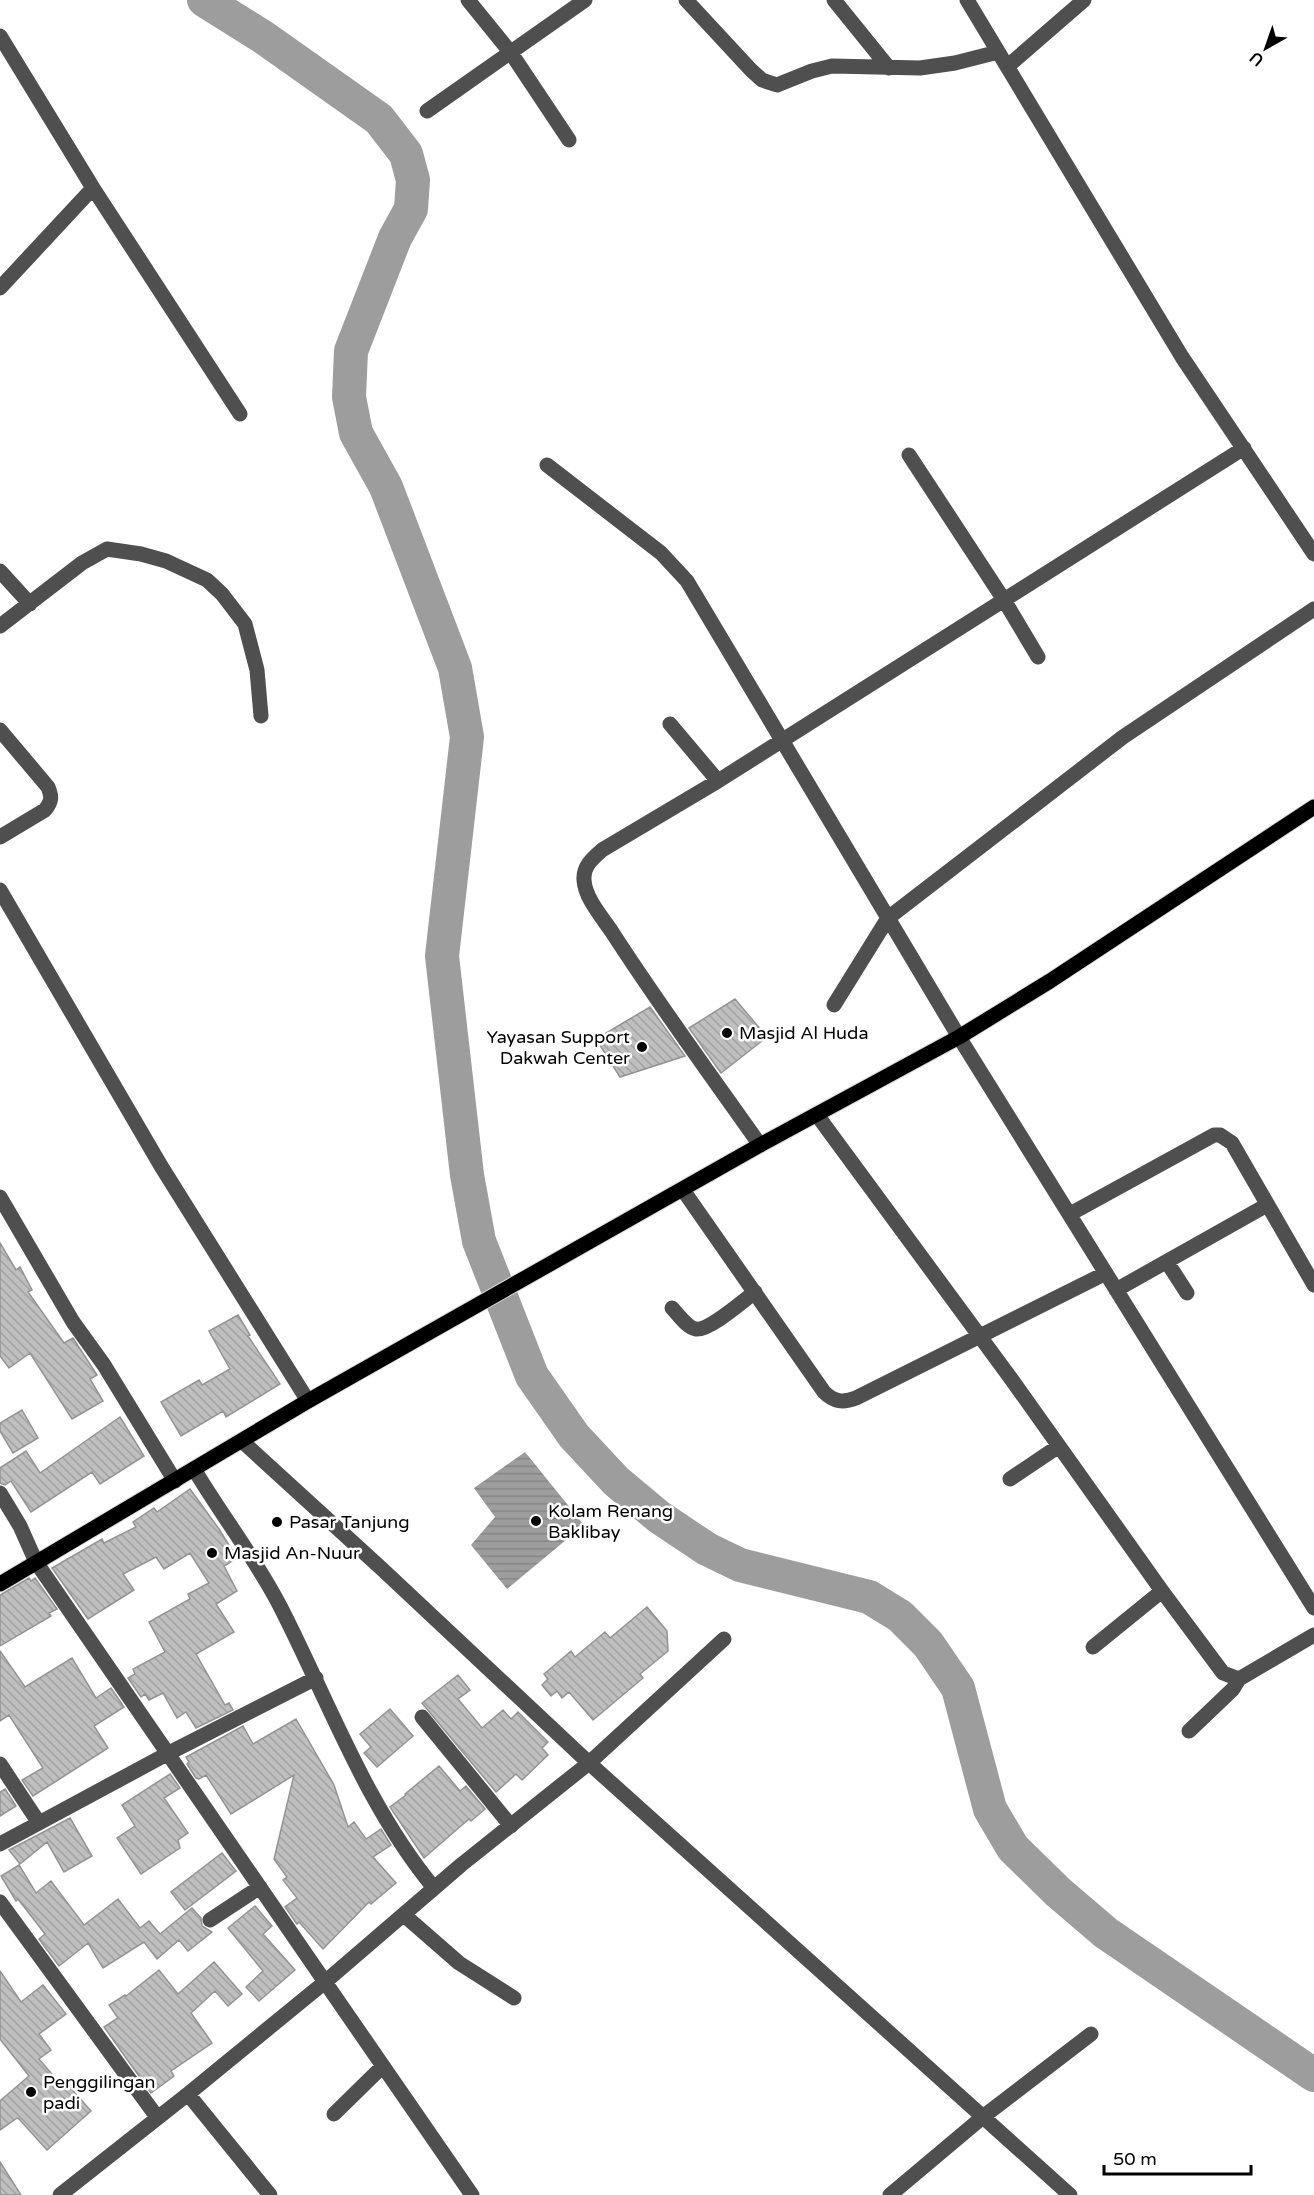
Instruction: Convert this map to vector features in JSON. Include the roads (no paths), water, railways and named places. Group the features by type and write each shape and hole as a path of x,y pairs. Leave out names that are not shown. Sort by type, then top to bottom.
{"main road":[{"path":"0,1584 243,1442 308,1401 760,1145 959,1037 1088,957 1314,807"}],"street":[{"path":"468,0 511,53 569,140"},
{"path":"427,111 585,0"},
{"path":"687,0 751,70 769,84 777,86 812,71 832,66 920,68 956,63 998,52"},
{"path":"834,0 889,68"},
{"path":"967,0 1175,346 1314,554"},
{"path":"1008,66 1084,0"},
{"path":"0,36 93,188 240,414"},
{"path":"0,288 93,188"},
{"path":"760,1145 627,956 589,896 584,881 585,870 591,860 602,850 718,781 1244,448"},
{"path":"909,455 1004,600 1038,657"},
{"path":"547,465 674,566 700,602 780,740 959,1037 1314,1608"},
{"path":"0,626 82,563 107,549 166,561 207,580 222,594 244,624 258,670 261,716"},
{"path":"0,571 30,604"},
{"path":"834,1005 888,918 1123,737 1314,609"},
{"path":"670,724 718,781"},
{"path":"0,730 48,787 52,797 51,803 45,810 0,837"},
{"path":"0,890 161,1166 308,1401"},
{"path":"816,1115 1223,1673 1239,1679"},
{"path":"1070,1214 1214,1136 1220,1135 1232,1143 1314,1285"},
{"path":"683,1190 824,1392 830,1398 839,1401 856,1398 1106,1273"},
{"path":"0,1197 73,1322 104,1365 175,1481"},
{"path":"1116,1290 1267,1205"},
{"path":"1167,1262 1186,1293"},
{"path":"672,1308 697,1329 707,1327 755,1292"},
{"path":"243,1442 589,1763 1070,2195"},
{"path":"1010,1479 1059,1446"},
{"path":"194,1469 259,1568 384,1817 434,1888"},
{"path":"0,1493 20,1526 36,1562 472,2195"},
{"path":"1093,1647 1162,1591"},
{"path":"1189,1731 1233,1689 1239,1679 1314,1635"},
{"path":"60,2195 157,2116 188,2094 325,1982 434,1888 589,1763 724,1639"},
{"path":"0,1844 167,1754 316,1678"},
{"path":"422,1717 511,1826"},
{"path":"0,1764 39,1823"},
{"path":"210,1920 260,1887"},
{"path":"0,1902 157,2116"},
{"path":"404,1915 459,1963 514,1998"},
{"path":"890,2195 984,2116 1091,2034"},
{"path":"334,2114 382,2066"},
{"path":"188,2094 270,2195"}],"waterway":[{"path":"204,0 263,37 379,119 406,154 413,180 411,209 395,238 351,351 349,397 356,433 386,487 455,668 467,737 442,956 467,1175 479,1241 532,1376 574,1436 616,1481 659,1517 707,1549 740,1565 869,1597 900,1616 928,1644 958,1688 990,1809 1013,1848 1058,1892 1106,1933 1314,2075"}],"place":[{"name":"Masjid Al Huda","path":"727,1033"},
{"name":"Yayasan Support Dakwah Center","path":"642,1047"},
{"name":"Kolam Renang Baklibay","path":"536,1521"},
{"name":"Pasar Tanjung","path":"277,1522"},
{"name":"Masjid An-Nuur","path":"212,1553"},
{"name":"Penggilingan padi","path":"31,2092"}]}
